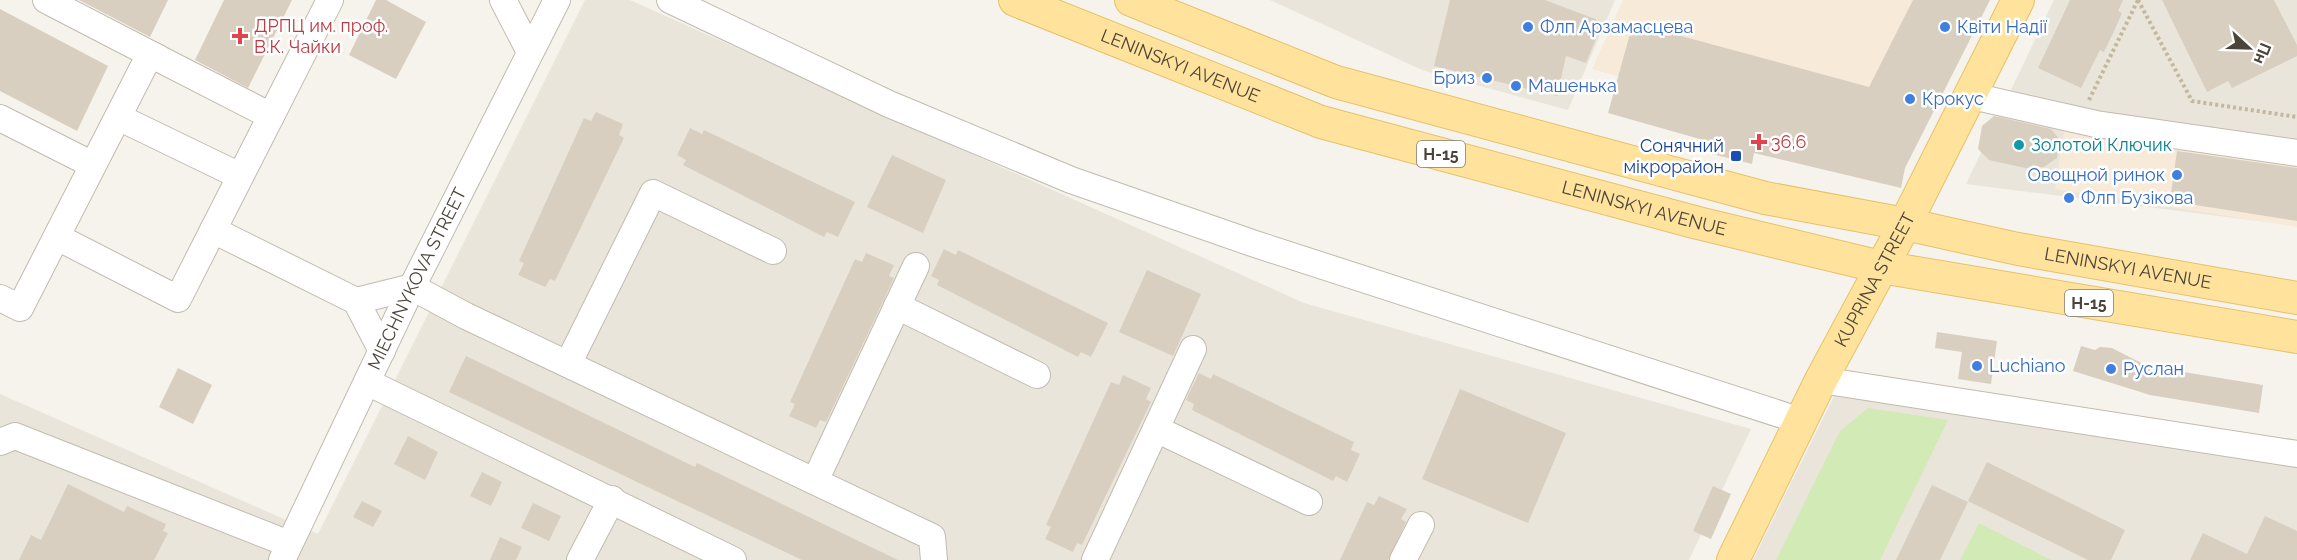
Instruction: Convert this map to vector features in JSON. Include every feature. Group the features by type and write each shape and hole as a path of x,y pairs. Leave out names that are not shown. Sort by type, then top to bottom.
{"main road":[{"name":"LENINSKYI AVENUE","path":"1015,0 1322,122 1698,223 1881,267 2297,337"},
{"name":"LENINSKYI AVENUE","path":"1131,0 1336,82 1765,198 1905,224 2019,249 2297,298"},
{"name":"KUPRINA STREET","path":"1732,560 1821,380 1972,96 2018,0"}],"street":[{"path":"46,0 271,116"},
{"path":"57,237 178,298 330,0"},
{"path":"503,0 530,52"},
{"name":"MIECHNYKOVA STREET","path":"286,552 412,287 557,0"},
{"path":"670,0 889,104 1071,180 1255,244 1801,421"},
{"path":"0,298 20,308 150,54 158,58"},
{"path":"1972,96 2079,120 2297,153"},
{"path":"118,117 240,176"},
{"path":"0,118 93,165"},
{"path":"568,364 652,193 773,251"},
{"path":"213,230 356,301 382,351"},
{"path":"815,481 916,266"},
{"path":"356,301 412,287 466,316 932,537 934,560"},
{"path":"897,306 1037,375"},
{"path":"1095,560 1193,349"},
{"path":"1821,380 2297,454"},
{"path":"367,382 733,560"},
{"path":"1156,429 1309,502"},
{"path":"0,442 15,436 286,552"},
{"path":"580,560 612,500"},
{"path":"1404,560 1421,525"}],"path":[{"path":"2138,0 2192,101 2297,117"},
{"path":"2079,120 2138,0"}],"shaded area":[{"path":"585,0 630,0 1304,303 1751,429 1689,560 0,560 0,394 318,534"},
{"path":"1270,0 1615,0 1568,110 1422,70"},
{"path":"1623,0 1973,0 1894,155 1592,69"},
{"path":"2054,0 2297,0 2297,226 1966,184"},
{"name":"Овощной ринок","path":"2065,125 2297,162 2297,227 2055,189"},
{"path":"1835,394 2297,463 2297,560 1753,560"}],"green space":[{"path":"1868,408 1948,420 1880,560 1776,560 1840,431"},
{"path":"1979,523 2051,560 1960,560"}],"building":[{"path":"79,0 168,0 150,37"},
{"name":"ДРПЦ им. проф. В.К. Чайки","path":"224,0 292,0 248,88 195,60"},
{"path":"376,0 386,0 426,22 396,79 349,55"},
{"path":"1450,0 1545,0 1603,22 1586,63 1566,56 1557,96 1434,66"},
{"path":"1913,0 1990,0 1905,168 1901,188 1754,153 1752,164 1712,154 1714,143 1608,113 1633,23 1869,87"},
{"path":"2070,0 2123,0 2118,11 2122,13 2115,29 2104,52 2100,50 2081,88 2038,68"},
{"path":"2162,0 2274,0 2297,45 2297,56 2232,88 2228,81 2207,92"},
{"path":"0,9 108,66 77,131 0,91"},
{"path":"596,112 623,124 619,135 624,138 555,281 550,279 545,287 518,275 524,263 519,261 584,118 591,121"},
{"name":"Золотой Ключик","path":"1994,116 2051,129 2060,140 2057,158 2044,167 2025,168 1989,160 1978,149 1982,126"},
{"path":"690,128 702,134 704,130 855,202 838,237 827,232 824,237 683,165 686,160 677,155"},
{"path":"2177,151 2297,168 2297,221 2170,201"},
{"path":"892,155 946,180 923,233 867,207"},
{"path":"944,249 956,255 958,250 1108,323 1091,357 1081,352 1078,357 937,285 939,280 931,276"},
{"path":"866,253 894,265 889,276 894,278 826,422 820,420 816,428 789,416 795,404 790,402 855,259 862,262"},
{"path":"1147,270 1201,294 1173,356 1119,332"},
{"name":"Luchiano","path":"1937,332 1997,341 1991,384 1958,379 1962,352 1935,348"},
{"path":"2081,346 2095,350 2100,347 2112,348 2147,366 2263,385 2259,413 2150,395 2073,371"},
{"path":"466,356 695,467 697,463 898,560 802,560 658,492 449,392"},
{"path":"178,368 212,385 193,424 159,407"},
{"path":"1199,373 1211,379 1213,374 1354,442 1351,450 1360,454 1347,482 1336,476 1333,481 1192,410 1194,404 1186,400"},
{"path":"1123,375 1151,388 1146,399 1151,402 1082,545 1077,543 1073,552 1045,539 1051,527 1046,525 1111,382 1119,385"},
{"path":"1460,389 1566,433 1528,523 1422,479"},
{"path":"408,436 438,452 425,480 394,464"},
{"path":"1987,462 2125,530 2111,560 2088,560 1968,501"},
{"path":"482,472 502,482 491,506 470,496"},
{"path":"68,484 124,512 127,506 166,524 163,531 168,533 154,560 19,560 31,535 41,540"},
{"path":"1932,485 1968,502 1940,560 1896,560"},
{"path":"1713,486 1731,494 1711,539 1693,531"},
{"path":"1379,496 1407,509 1401,519 1406,522 1388,560 1340,560 1367,502 1374,505"},
{"path":"362,501 382,511 373,527 353,517"},
{"path":"533,503 561,516 549,541 521,528"},
{"path":"2265,516 2297,531 2297,560 2190,560 2203,533 2247,554"},
{"path":"500,537 522,547 516,560 490,560"}],"place":[{"name":"Флп Арзамасцева","path":"1528,27"},
{"name":"Квіти Надії","path":"1945,27"},
{"name":"ДРПЦ им. проф. В.К. Чайки","path":"240,36"},
{"name":"Бриз","path":"1487,78"},
{"name":"Машенька","path":"1516,86"},
{"name":"Крокус","path":"1910,99"},
{"name":"36,6","path":"1759,142"},
{"name":"Золотой Ключик","path":"2019,145"},
{"name":"Сонячний мікрорайон","path":"1736,156"},
{"name":"Овощной ринок","path":"2177,175"},
{"name":"Флп Бузікова","path":"2069,198"},
{"name":"Luchiano","path":"1977,366"},
{"name":"Руслан","path":"2111,369"}]}
